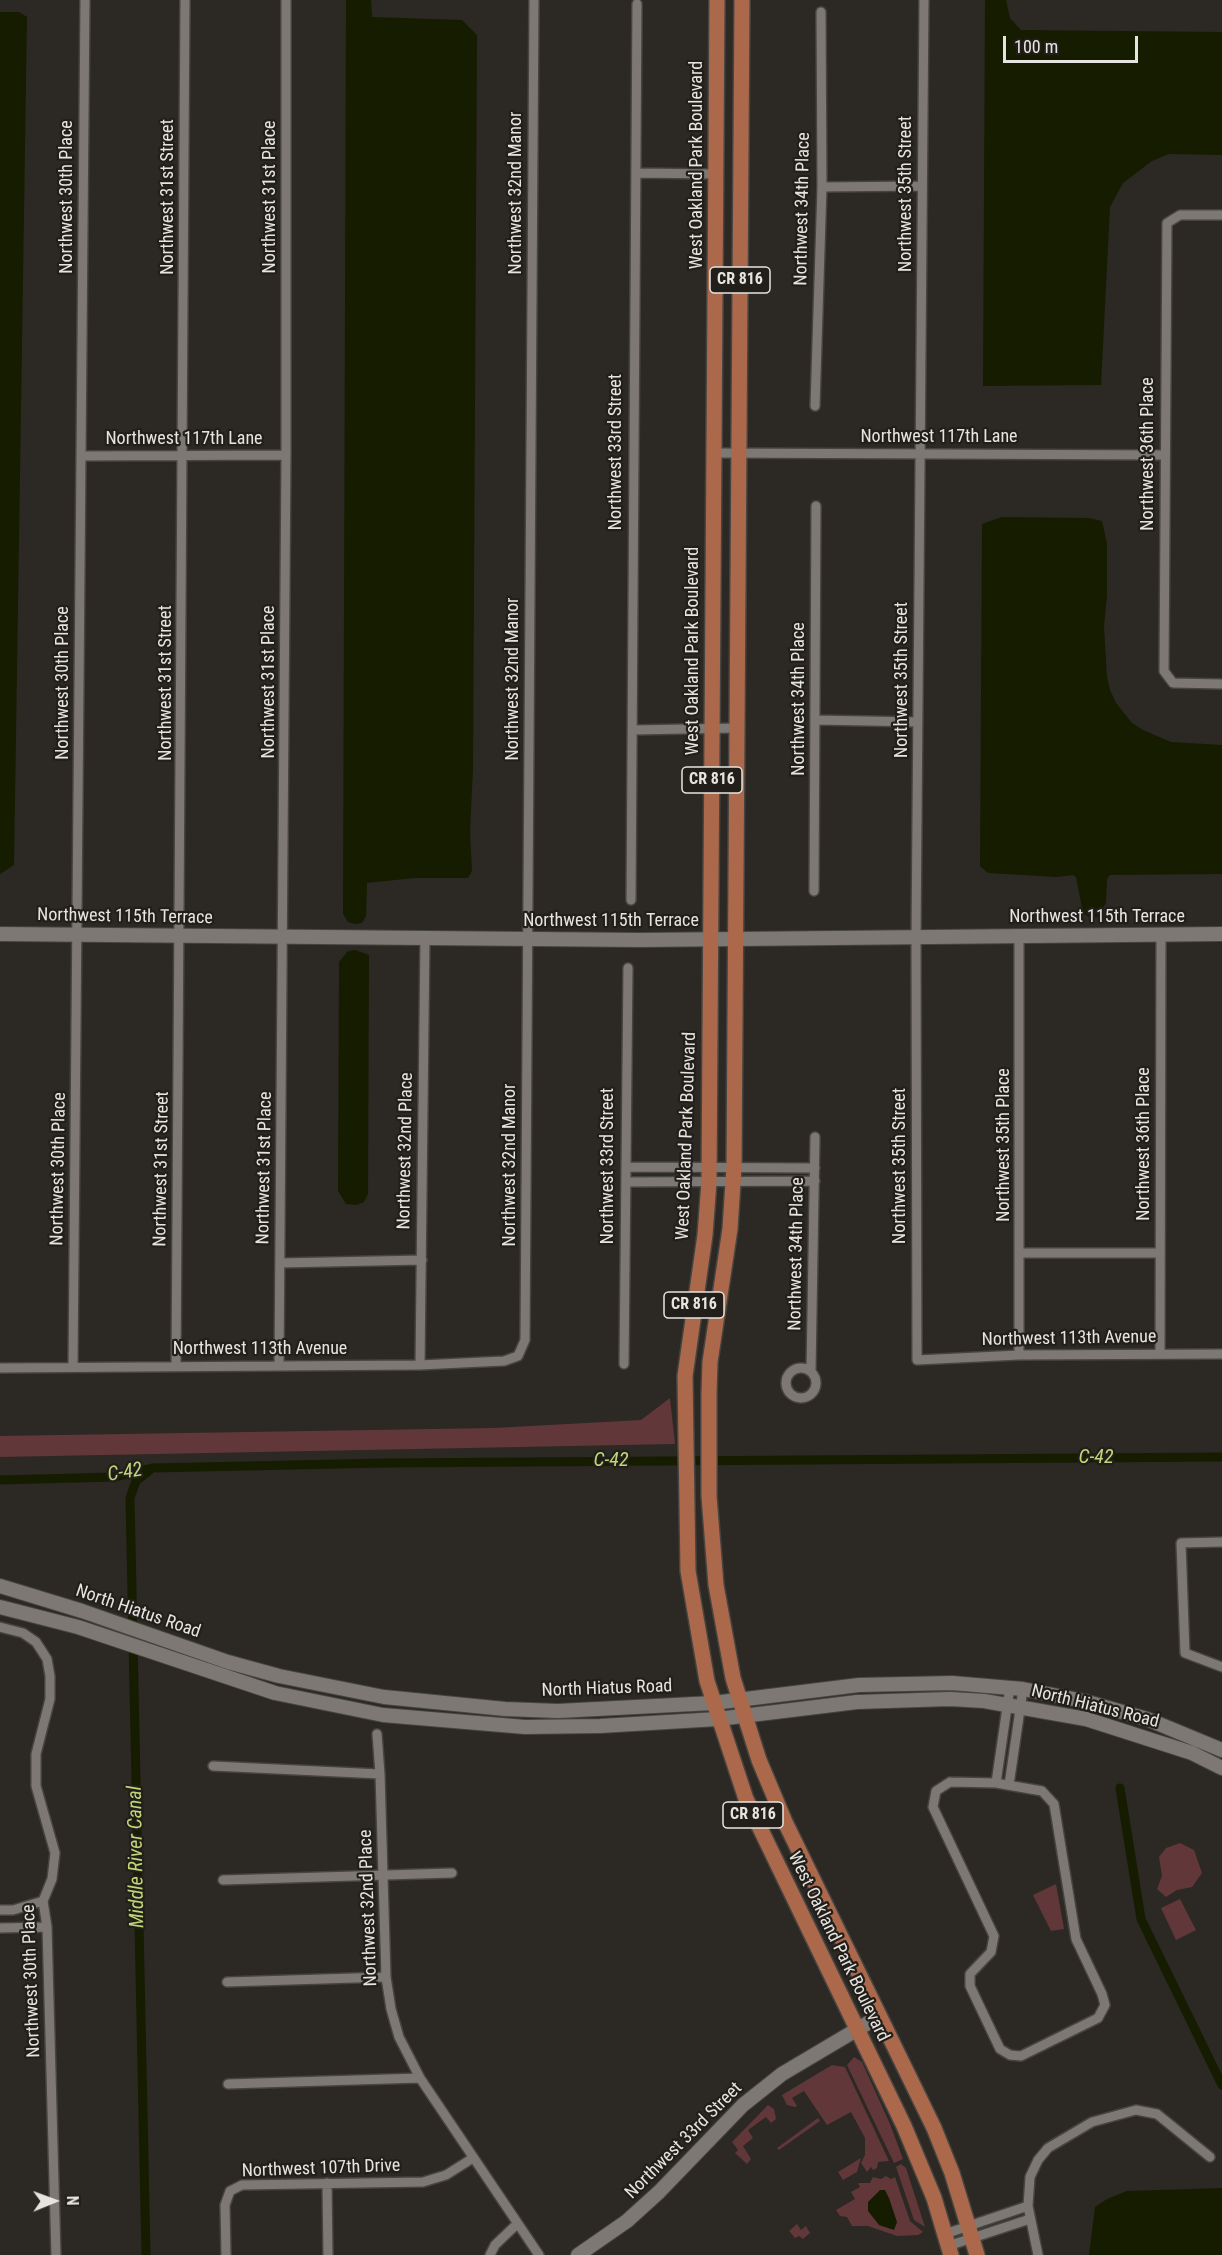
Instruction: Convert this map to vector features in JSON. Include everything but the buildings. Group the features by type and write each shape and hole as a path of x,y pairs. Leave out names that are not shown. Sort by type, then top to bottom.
{"main road":[{"name":"West Oakland Park Boulevard","path":"717,0 709,1174 705,1235 687,1353 685,1497 691,1598 713,1703 758,1827 915,2151 948,2245"},
{"name":"West Oakland Park Boulevard","path":"742,0 734,1174 730,1229 710,1362 709,1496 716,1585 744,1716 785,1822 934,2128 971,2231 977,2255"},
{"name":"Northwest 115th Terrace","path":"0,934 528,939 1222,934"},
{"name":"North Hiatus Road","path":"0,1586 279,1676 384,1698 505,1709 558,1711 740,1701 882,1684 952,1683 1016,1688 1084,1701 1147,1719 1222,1750"},
{"name":"North Hiatus Road","path":"0,1608 112,1639 275,1693 383,1715 525,1727 639,1725 718,1719 857,1702 950,1699 1014,1705 1086,1719 1145,1736 1219,1766"},
{"name":"Northwest 33rd Street","path":"578,2255 627,2221 659,2192 742,2105 782,2074 878,2017"}],"street":[{"name":"Northwest 30th Place","path":"73,1367 85,0"},
{"name":"Northwest 31st Street","path":"176,1366 181,936 185,0"},
{"name":"Northwest 31st Place","path":"279,1365 284,938 286,0"},
{"name":"Northwest 32nd Manor","path":"518,1356 525,1340 534,0"},
{"name":"Northwest 35th Street","path":"916,1360 916,937 924,0"},
{"name":"Northwest 33rd Street","path":"631,900 637,4"},
{"name":"Northwest 34th Place","path":"815,406 822,187 821,12"},
{"path":"636,173 716,174"},
{"path":"822,187 922,186"},
{"name":"Northwest 36th Place","path":"1222,215 1180,215 1167,223 1164,455 1164,671 1173,683 1222,684"},
{"name":"Northwest 117th Lane","path":"714,453 1164,455"},
{"name":"Northwest 117th Lane","path":"82,456 286,455"},
{"name":"Northwest 34th Place","path":"814,891 816,506"},
{"path":"816,720 918,722"},
{"path":"633,729 737,728"},
{"name":"Northwest 35th Place","path":"1019,935 1019,1355"},
{"name":"Northwest 36th Place","path":"1160,1353 1161,935"},
{"name":"Northwest 32nd Place","path":"420,1365 425,937"},
{"name":"Northwest 33rd Street","path":"624,1364 628,968"},
{"name":"Northwest 34th Place","path":"811,1371 815,1137"},
{"path":"626,1167 709,1174 815,1168"},
{"path":"626,1182 709,1174 815,1181"},
{"path":"1020,1253 1160,1253"},
{"path":"280,1263 422,1260"},
{"name":"Northwest 113th Avenue","path":"916,1360 1019,1355 1222,1354"},
{"name":"Northwest 113th Avenue","path":"0,1368 420,1365 504,1361 518,1356"},
{"path":"1222,1542 1181,1543 1185,1653 1222,1667"},
{"name":"Northwest 30th Place","path":"0,1627 23,1633 36,1642 47,1659 50,1676 50,1699 36,1754 36,1786 55,1853 52,1879 43,1901 47,1927 56,2255"},
{"path":"1009,1785 1016,1688"},
{"path":"996,1783 1014,1705"},
{"name":"Northwest 32nd Place","path":"377,1734 386,1977 391,2009 399,2037 420,2078 538,2255"},
{"path":"1219,1766 1222,1750"},
{"path":"213,1766 380,1774"},
{"path":"950,1782 996,1783 1042,1791 1051,1798 1056,1811 1076,1939 1105,2002 1098,2018 1023,2056 1010,2055 1000,2049 970,1986 971,1971 993,1950 994,1934 935,1812 933,1797 941,1786 950,1782"},
{"path":"223,1880 452,1873"},
{"path":"0,1910 13,1910 43,1901"},
{"path":"0,1928 47,1927"},
{"path":"227,1982 386,1977"},
{"path":"228,2084 420,2078"},
{"path":"1038,2255 1028,2206 1030,2176 1038,2160 1048,2148 1092,2122 1119,2112 1136,2110 1157,2114 1210,2157"},
{"name":"Northwest 107th Drive","path":"226,2255 225,2205 230,2191 242,2185 423,2182 446,2175 473,2158"},
{"path":"327,2183 328,2255"},
{"path":"948,2245 971,2231 1028,2206"},
{"path":"971,2231 1030,2219"},
{"path":"490,2255 495,2245 517,2224"}],"shaded area":[{"path":"346,0 371,0 372,17 462,20 477,35 473,769 470,831 472,871 468,878 414,878 367,883 366,916 362,923 355,924 348,922 343,914"},
{"path":"985,0 1006,0 1010,18 1021,30 1222,32 1222,155 1169,154 1152,161 1123,183 1110,207 1101,385 983,386"},
{"path":"0,12 19,12 27,17 14,865 0,874"},
{"path":"1002,517 1088,518 1102,521 1107,544 1107,596 1104,626 1110,690 1116,703 1132,723 1143,730 1171,742 1222,745 1222,874 1110,875 1107,879 1106,903 1097,917 1090,918 1083,913 1076,877 1073,875 1056,877 988,873 980,866 982,524"},
{"path":"355,950 369,955 368,1194 364,1202 356,1205 346,1204 338,1191 339,962 348,951"},
{"path":"670,1398 675,1444 0,1457 0,1436 494,1428 641,1420"},
{"path":"1180,1843 1194,1850 1202,1873 1192,1887 1177,1890 1166,1897 1157,1889 1162,1876 1159,1857 1166,1848"},
{"path":"1056,1884 1064,1929 1051,1931 1033,1895"},
{"path":"1180,1899 1196,1930 1176,1940 1161,1908"},
{"path":"854,2057 862,2062 890,2124 903,2159 894,2163 847,2065"},
{"path":"832,2065 845,2067 889,2161 878,2162 877,2168 873,2170 871,2167 867,2172 861,2163 865,2155 865,2138 851,2112 827,2125 804,2091 792,2098 797,2106 795,2107 787,2105 782,2095"},
{"path":"768,2105 774,2109 776,2119 771,2123 766,2117 748,2130 753,2138 743,2146 751,2159 747,2164 735,2153 738,2150 732,2142"},
{"path":"818,2118 820,2121 779,2150 777,2148"},
{"path":"861,2158 857,2172 843,2180 838,2172"},
{"path":"901,2164 906,2168 925,2227 914,2220 896,2167"},
{"path":"886,2176 891,2179 895,2177 910,2221 923,2232 918,2235 897,2236 868,2226 852,2226 847,2217 840,2216 836,2210 855,2199 851,2192 860,2187 858,2183 870,2183 873,2177 881,2179"},
{"path":"1222,2188 1222,2255 1089,2255 1095,2207 1107,2199 1127,2191"},
{"path":"880,2190 885,2190 889,2198 897,2222 894,2230 879,2225 868,2211 868,2202"},
{"path":"797,2224 801,2230 806,2226 810,2233 803,2239 799,2236 795,2238 789,2231"}],"waterway":[{"name":"C-42","path":"0,1480 115,1477 152,1468 386,1463 1222,1457"},
{"name":"Middle River Canal","path":"146,2255 130,1498 136,1481 150,1470"},
{"path":"1120,1788 1141,1919 1222,2085"}]}
